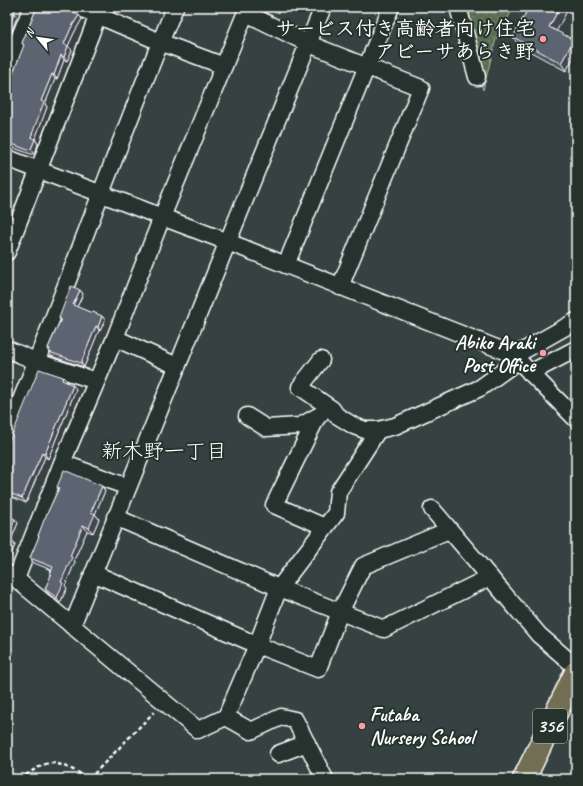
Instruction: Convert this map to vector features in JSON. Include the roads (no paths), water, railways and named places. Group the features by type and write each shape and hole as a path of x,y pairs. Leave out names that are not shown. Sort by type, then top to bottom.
{"highway":[{"name":"356","path":"524,779 576,672"}],"street":[{"path":"7,68 32,7"},
{"path":"78,7 100,11 160,42 224,66"},
{"path":"7,434 38,362 100,195 175,7"},
{"path":"72,626 324,7"},
{"path":"286,265 391,7"},
{"path":"458,7 477,76"},
{"path":"340,287 421,88 308,44 247,10 114,338 62,463 12,576 198,730 226,717 279,588 336,512 338,492 378,430"},
{"path":"7,252 37,170 100,11"},
{"path":"7,158 100,195 228,242 497,348 516,358 576,419"},
{"path":"321,360 300,387 332,409 336,415 354,426 365,430 378,430 395,426 480,388 516,358 576,321"},
{"path":"114,338 177,366"},
{"path":"530,373 576,348"},
{"path":"7,349 38,362 96,381"},
{"path":"248,416 266,428 300,426 332,409"},
{"path":"317,417 274,505 325,527"},
{"path":"62,463 128,487"},
{"path":"432,509 539,635 576,667"},
{"path":"116,517 279,588 384,629 490,577"},
{"path":"93,573 318,669 340,612 363,566 449,530"},
{"path":"226,717 251,731 281,717 295,720 325,779"},
{"path":"278,754 307,743"}],"place":[{"name":"サービス付き高齢者向け住宅 アビーサあらき野","path":"543,39"},
{"name":"Abiko Araki Post Office","path":"543,353"},
{"name":"Futaba Nursery School","path":"362,726"}],"district":[{"name":"新木野一丁目","path":"164,451"}]}
